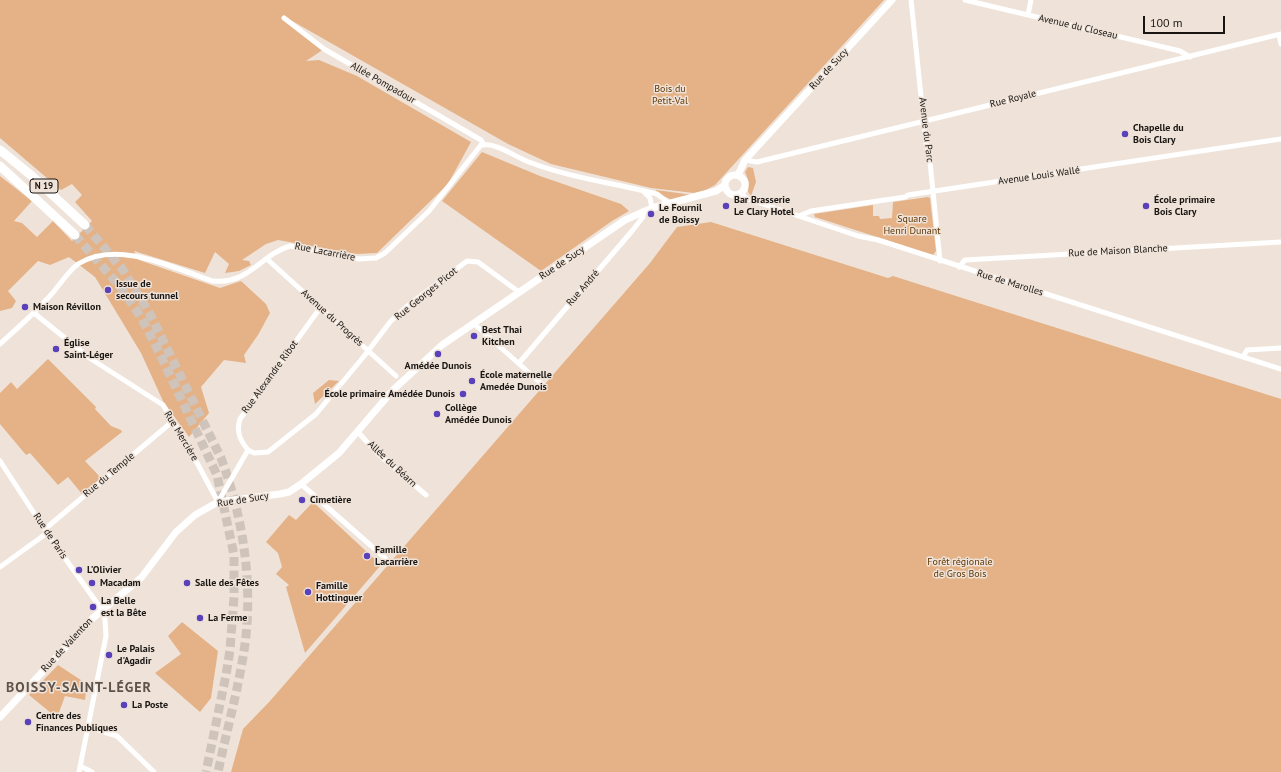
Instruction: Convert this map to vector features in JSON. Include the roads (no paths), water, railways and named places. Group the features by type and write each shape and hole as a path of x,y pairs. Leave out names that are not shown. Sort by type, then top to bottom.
{"highway":[{"name":"N 19","path":"0,150 32,176 84,225"},
{"name":"N 19","path":"0,166 75,235"}],"main road":[{"name":"Rue de Sucy","path":"738,175 745,160 892,0"},
{"path":"738,175 745,182 745,189 741,194 735,196 726,188 728,178 738,175"},
{"name":"Rue de Sucy","path":"102,610 141,578 180,528 195,515 218,502 280,494 289,492 301,484 338,453 387,396 403,384 421,363 442,344 608,231 652,208 726,188"},
{"name":"Rue de Valenton","path":"0,717 102,610"}],"street":[{"name":"Avenue du Parc","path":"911,0 940,260"},
{"name":"Avenue du Closeau","path":"965,0 1180,51 1190,56"},
{"path":"1028,15 1031,0"},
{"name":"Allée Pompadour","path":"284,18 324,49 482,140 484,145"},
{"name":"Rue Royale","path":"745,160 757,162 1280,34"},
{"path":"1280,34 1281,44"},
{"name":"Avenue Louis Wallé","path":"799,216 811,211 1281,139"},
{"path":"484,145 492,145 524,160 548,168 657,194 670,204"},
{"name":"Rue Lacarrière","path":"0,344 34,313 78,264 92,258 119,254 138,256 212,281 220,282 241,277 282,248 290,246 359,259 376,258 385,254 429,211 476,151 484,145"},
{"path":"644,192 650,198 652,208"},
{"name":"Rue de Marolles","path":"741,194 748,199 858,236 878,240 1281,369"},
{"name":"Rue André","path":"519,363 644,217 644,211"},
{"name":"Rue de Maison Blanche","path":"959,267 960,264 968,260 1281,242"},
{"name":"Avenue du Progrès","path":"267,259 396,376"},
{"name":"Rue Georges Picot","path":"248,450 262,454 277,446 316,414 369,351 390,322 406,307 467,261 478,262 519,292"},
{"name":"Rue Alexandre Ribot","path":"248,450 240,440 238,433 240,419 320,308"},
{"name":"Rue Mercière","path":"34,313 91,358 163,405 187,444 218,502"},
{"path":"473,323 544,386"},
{"path":"1243,357 1247,350 1281,348"},
{"name":"Rue du Temple","path":"0,567 46,531 173,421"},
{"name":"Allée du Béarn","path":"357,432 378,454 426,495"},
{"path":"218,502 248,450"},
{"name":"Rue de Paris","path":"0,461 46,531 102,610"},
{"path":"301,484 384,558"},
{"path":"79,772 106,632 102,610"},
{"path":"88,727 117,736 154,772"},
{"path":"80,766 92,772"}],"tunnel":[{"path":"85,225 123,270 150,314 221,458 235,503 247,573 247,621 240,676 218,772"},
{"path":"75,235 122,289 142,319 217,475 234,555 234,597 230,650 206,772"}],"place":[{"name":"Chapelle du Bois Clary","path":"1125,134"},
{"name":"Bar Brasserie Le Clary Hotel","path":"726,206"},
{"name":"École primaire Bois Clary","path":"1146,206"},
{"name":"Le Fournil de Boissy","path":"651,214"},
{"name":"Issue de secours tunnel","path":"108,290"},
{"name":"Maison Révillon","path":"25,307"},
{"name":"Best Thai Kitchen","path":"474,336"},
{"name":"Église Saint-Léger","path":"56,349"},
{"name":"Amédée Dunois","path":"438,354"},
{"name":"École maternelle Amedée Dunois","path":"472,381"},
{"name":"École primaire Amédée Dunois","path":"463,394"},
{"name":"Collège Amédée Dunois","path":"437,414"},
{"name":"Cimetière","path":"302,500"},
{"name":"Famille Lacarrière","path":"367,556"},
{"name":"L'Olivier","path":"79,570"},
{"name":"Macadam","path":"92,583"},
{"name":"Salle des Fêtes","path":"187,583"},
{"name":"Famille Hottinguer","path":"308,592"},
{"name":"La Belle est la Bête","path":"93,607"},
{"name":"La Ferme","path":"200,618"},
{"name":"Le Palais d'Agadir","path":"109,655"},
{"name":"La Poste","path":"124,705"},
{"name":"Centre des Finances Publiques","path":"28,722"}],"district":[{"name":"BOISSY-SAINT-LÉGER","path":"79,688"}],"park label":[{"name":"Bois du Petit-Val","path":"670,94"},
{"name":"Square Henri Dunant","path":"912,224"},
{"name":"Forêt régionale de Gros Bois","path":"960,568"}]}
